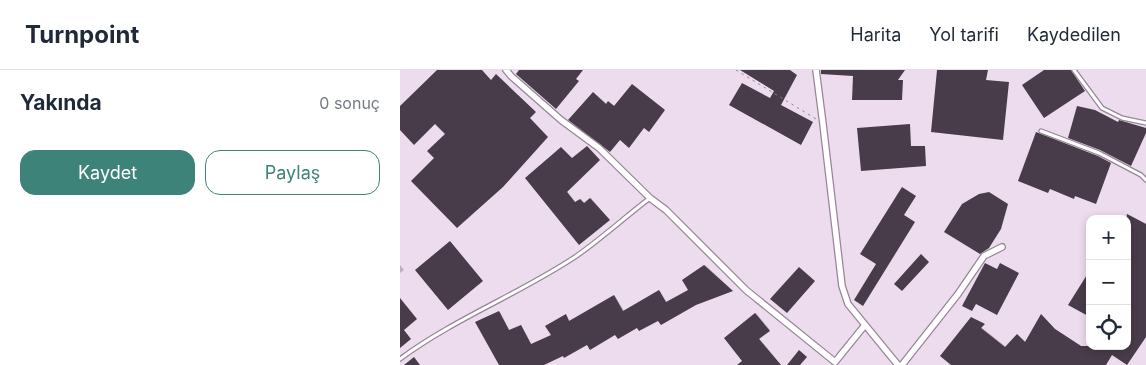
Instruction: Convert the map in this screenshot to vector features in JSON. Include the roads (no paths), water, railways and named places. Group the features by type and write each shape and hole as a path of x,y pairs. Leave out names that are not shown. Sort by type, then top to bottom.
{"street":[{"path":"506,70 561,120 599,148 650,198 666,210 746,290 834,364 865,325"},
{"path":"816,70 842,286 848,304 900,365 958,294 984,256 1002,247"}],"lane":[{"path":"1074,70 1102,108 1122,118 1146,123"},
{"path":"1041,131 1099,153 1141,175 1146,180"},
{"path":"400,359 424,341 496,303 575,256 650,198"}]}
